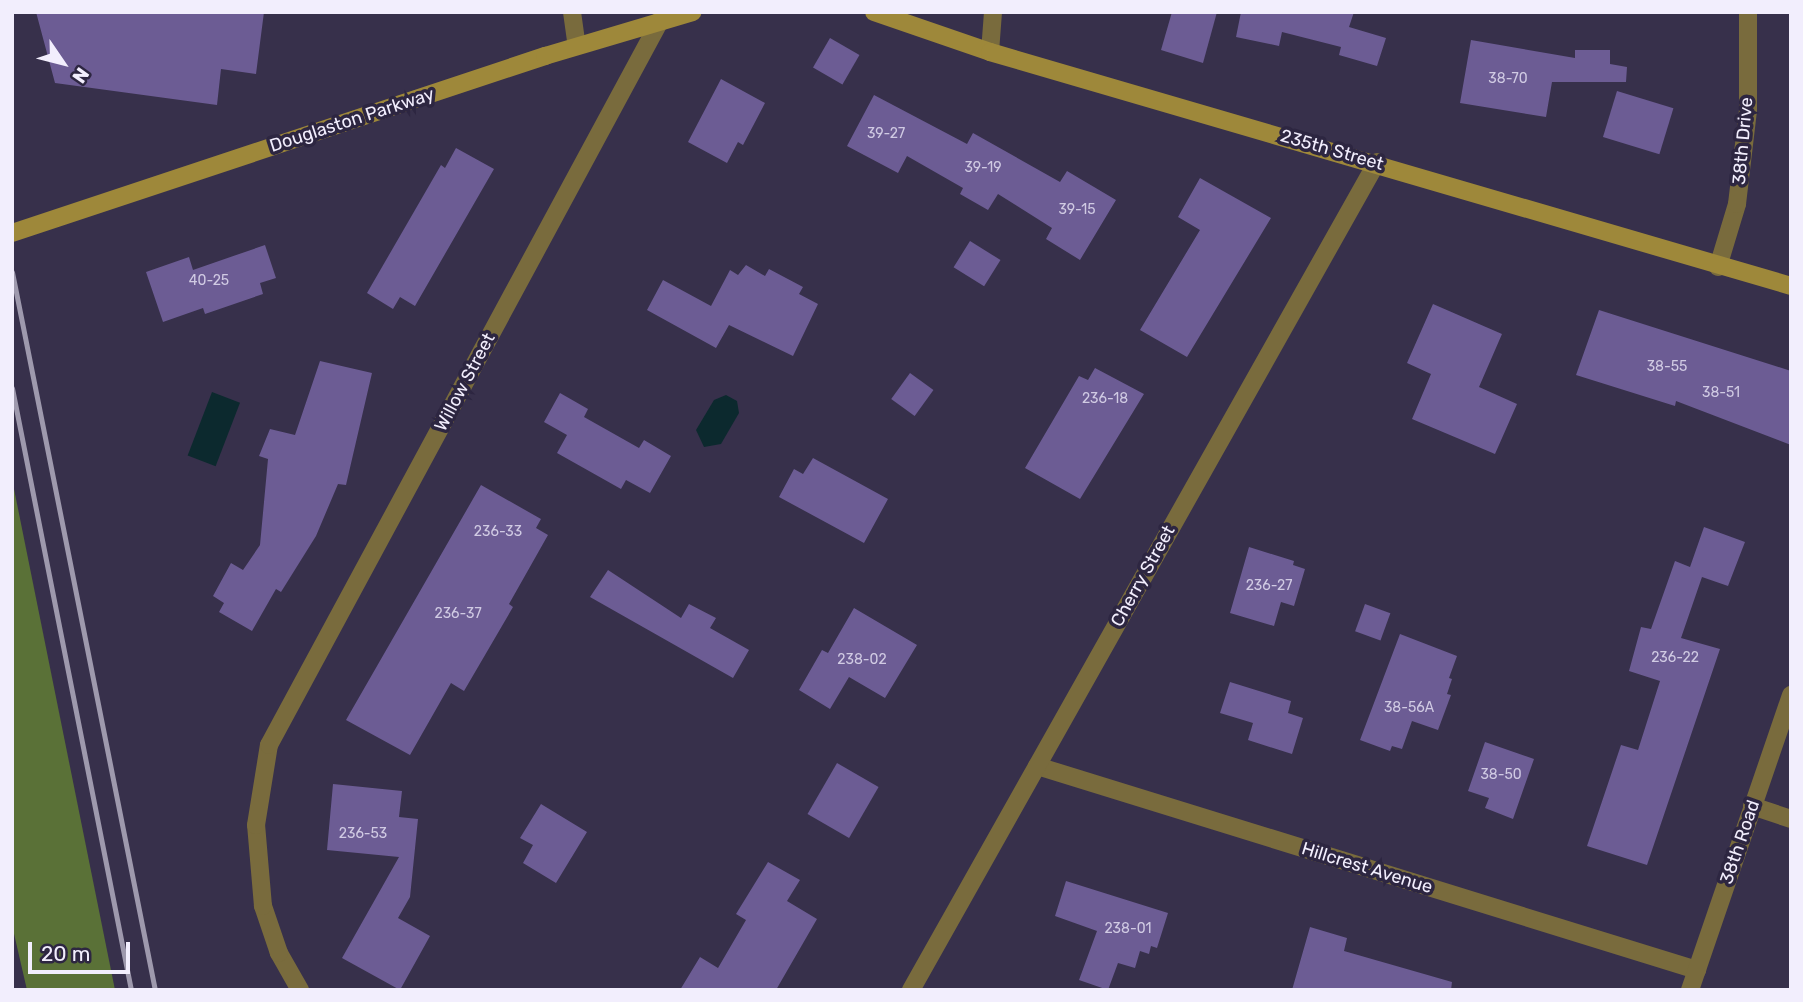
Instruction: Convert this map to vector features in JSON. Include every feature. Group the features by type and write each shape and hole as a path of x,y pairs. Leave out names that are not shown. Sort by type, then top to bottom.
{"main road":[{"name":"Douglaston Parkway","path":"12,233 577,46 661,19 694,12"},
{"name":"235th Street","path":"874,12 990,52 1377,162 1718,267 1791,286"}],"street":[{"path":"572,12 577,46"},
{"path":"990,52 993,12"},
{"name":"38th Drive","path":"1718,267 1737,204 1748,111 1748,12"},
{"name":"Willow Street","path":"300,990 279,953 263,906 256,825 269,745 661,19"},
{"name":"Cherry Street","path":"911,990 1377,162"},
{"name":"38th Road","path":"1690,990 1791,695"},
{"name":"Hillcrest Avenue","path":"1037,766 1697,970"},
{"path":"1752,806 1791,819"}],"green space":[{"path":"12,479 115,990 27,990 12,925"}],"shaded area":[{"path":"212,392 240,403 216,466 188,455"},
{"path":"726,395 737,401 739,413 721,444 704,447 696,430 714,400"}],"building":[{"path":"36,12 264,12 256,74 221,69 217,105 55,83"},
{"path":"1172,12 1217,12 1203,63 1161,50"},
{"path":"1241,12 1354,12 1349,27 1386,38 1377,66 1339,55 1341,47 1282,32 1279,46 1236,37"},
{"path":"830,38 859,55 842,84 813,67"},
{"path":"1471,40 1575,58 1575,50 1610,50 1610,64 1627,67 1626,82 1552,82 1546,117 1460,103"},
{"path":"721,79 765,103 743,145 738,142 727,163 688,142"},
{"path":"1617,91 1673,108 1659,154 1603,137"},
{"path":"874,95 967,144 973,133 1060,182 1067,171 1116,200 1080,260 1046,239 1052,228 998,194 988,210 960,194 963,188 907,156 898,173 847,146"},
{"path":"456,148 494,169 415,306 400,297 393,309 367,293 441,165 445,168"},
{"path":"1200,178 1271,218 1187,357 1140,330 1200,230 1178,217"},
{"path":"970,241 1001,260 984,286 954,267"},
{"path":"265,245 276,278 260,283 263,294 205,314 203,308 163,322 146,272 189,257 193,270"},
{"path":"746,265 765,276 769,269 803,287 799,294 818,304 793,356 729,325 716,348 647,310 663,280 711,306 730,270 738,275"},
{"path":"1433,304 1502,334 1479,387 1517,404 1495,454 1412,419 1431,374 1407,363"},
{"path":"1599,310 1791,371 1791,445 1676,401 1675,406 1576,375"},
{"path":"320,361 372,373 346,485 338,484 316,536 281,592 276,589 252,631 219,612 224,603 213,596 231,563 243,570 260,545 268,459 259,456 270,429 295,435"},
{"path":"1095,368 1144,394 1080,499 1025,468 1079,376 1088,380"},
{"path":"910,373 933,390 915,416 891,399"},
{"path":"560,393 588,409 584,417 639,448 644,440 671,456 650,493 626,480 621,489 557,453 567,435 544,422"},
{"path":"813,458 888,499 864,543 779,497 794,469 803,474"},
{"path":"481,485 541,519 536,528 548,535 509,604 513,607 464,691 451,683 410,755 346,720"},
{"path":"1704,527 1745,542 1728,586 1702,577 1681,638 1720,649 1647,865 1587,846 1621,745 1638,750 1660,681 1629,671 1641,627 1651,629 1675,561 1690,567"},
{"path":"1249,547 1294,561 1293,565 1305,569 1294,606 1281,602 1274,626 1230,613"},
{"path":"608,570 681,618 689,604 716,618 710,628 749,650 733,678 590,597"},
{"path":"1365,604 1390,613 1380,640 1355,631"},
{"path":"854,608 917,645 885,698 849,677 830,709 799,690 822,650 828,653"},
{"path":"1400,634 1457,656 1449,678 1452,679 1447,694 1451,695 1438,730 1412,721 1402,749 1392,746 1390,751 1360,740"},
{"path":"1230,682 1291,701 1288,713 1303,718 1292,754 1248,740 1253,723 1220,713"},
{"path":"1485,742 1534,759 1513,819 1485,808 1489,798 1468,791"},
{"path":"837,763 879,787 849,838 808,814"},
{"path":"333,784 402,791 399,817 418,819 410,897 398,918 430,936 400,990 342,958 399,857 327,850"},
{"path":"541,804 587,832 556,883 523,863 533,845 520,838"},
{"path":"768,862 800,880 787,901 817,919 776,990 680,990 700,957 718,968 746,920 736,914"},
{"path":"1066,881 1168,913 1157,948 1151,946 1149,954 1140,951 1135,968 1118,963 1108,990 1079,980 1097,931 1055,916"},
{"path":"1310,927 1347,938 1344,951 1452,982 1451,990 1292,990"}],"railway":[{"path":"12,272 155,990"},
{"path":"12,388 131,990"}]}
